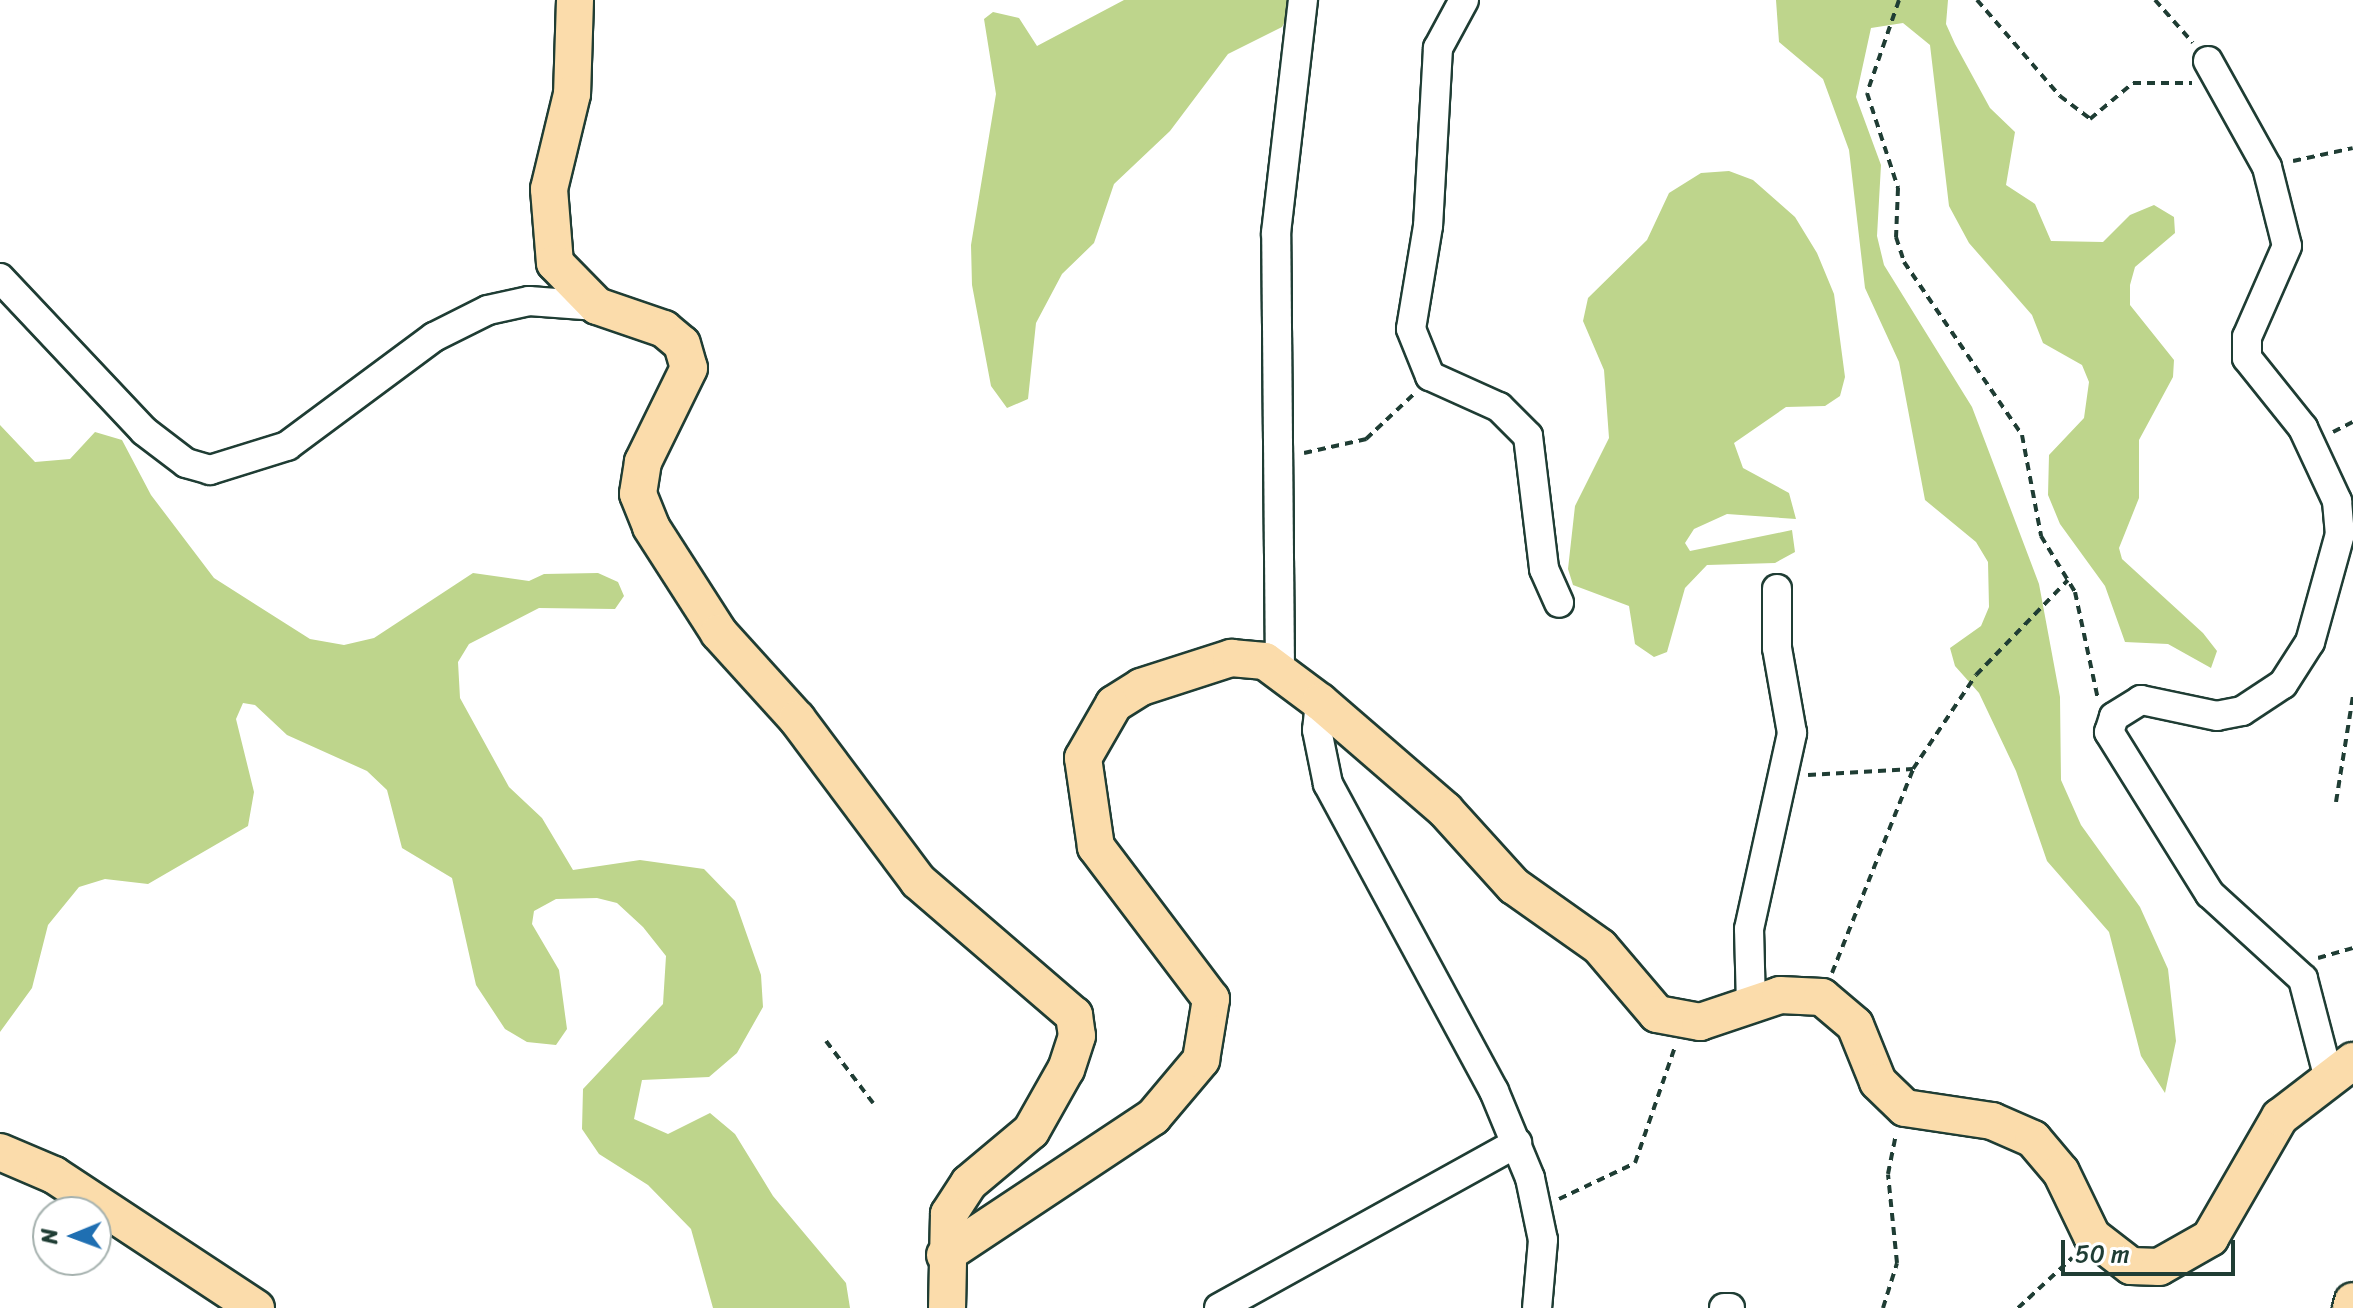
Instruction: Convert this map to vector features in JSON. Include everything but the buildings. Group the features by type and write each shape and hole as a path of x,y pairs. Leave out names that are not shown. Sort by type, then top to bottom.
{"main road":[{"path":"575,0 572,94 547,229 555,263 597,306 650,323 682,344 689,368 643,462 638,494 719,633 797,719 918,881 1074,1015 1077,1036 1066,1069 1031,1131 957,1197 945,1255 947,1308"},
{"path":"945,1255 1153,1117 1201,1060 1212,1025 1211,999 1198,973 1138,910 1096,847 1083,758 1097,726 1141,687 1231,658 1280,670 1320,702 1445,810 1514,886 1600,947 1636,997 1683,1022 1780,995 1822,997 1855,1025 1878,1082 1905,1108 1992,1121 2033,1139 2061,1172 2092,1236 2131,1266 2179,1259 2216,1229 2280,1117 2341,1068"},
{"path":"0,1152 54,1175 256,1308"},
{"path":"2351,1308 2353,1301"}],"street":[{"path":"1280,670 1276,233 1303,0"},
{"path":"1464,0 1438,48 1428,226 1413,299 1411,329 1430,376 1521,422 1537,469 1544,569 1559,603"},
{"path":"2213,70 2267,167 2287,246 2247,337 2247,358 2303,428 2328,480 2340,517 2336,555 2299,665 2272,693 2217,716 2141,700 2114,717 2109,732 2210,894 2289,963 2312,997 2341,1068"},
{"path":"0,278 144,431 186,463 210,470 287,446 434,337 488,310 529,301 597,306"},
{"path":"1751,1005 1749,929 1779,776 1792,733 1777,648 1777,589"},
{"path":"1320,702 1317,730 1328,784 1517,1143 1539,1207 1537,1308"},
{"path":"1219,1308 1517,1143"}],"path":[{"path":"1899,0 1867,93 1898,188 1896,237 1904,262 2022,435 2041,536 2068,580 2109,732"},
{"path":"1977,0 2060,96 2090,119 2133,83 2213,70"},
{"path":"2155,0 2213,70"},
{"path":"2267,167 2353,148"},
{"path":"1278,456 1366,439 1430,376"},
{"path":"1822,997 1913,769 1976,675 2068,580"},
{"path":"2336,802 2353,696"},
{"path":"1779,776 1913,769"},
{"path":"2289,963 2353,948"},
{"path":"1539,1207 1635,1163 1683,1022"},
{"path":"826,1041 873,1103"},
{"path":"1883,1308 1897,1263 1888,1174 1905,1108"},
{"path":"2018,1308 2092,1236"}],"green space":[{"path":"1124,0 1292,0 1292,8 1282,27 1228,54 1170,131 1114,184 1094,243 1062,274 1036,323 1028,399 1007,408 991,386 972,285 971,245 996,94 984,19 993,12 1019,18 1037,46"},
{"path":"1776,0 1948,0 1946,24 1955,44 1990,108 2015,132 2006,185 2035,204 2051,241 2103,242 2130,215 2154,205 2174,217 2175,233 2135,267 2130,285 2130,305 2174,360 2173,377 2139,440 2139,498 2119,548 2122,559 2203,633 2217,651 2211,668 2168,644 2125,642 2105,586 2060,524 2048,495 2049,455 2084,418 2089,382 2082,365 2043,343 2032,315 1969,243 1949,206 1930,45 1903,23 1871,28 1856,97 1881,165 1877,236 1884,265 1972,407 2039,584 2060,697 2061,780 2081,825 2140,907 2168,969 2176,1041 2165,1093 2141,1056 2109,932 2047,861 2016,771 1979,693 1955,666 1950,648 1981,626 1989,607 1988,562 1976,542 1925,500 1899,362 1865,288 1849,150 1823,79 1779,42"},
{"path":"1729,171 1753,180 1795,217 1817,253 1834,294 1845,377 1840,396 1825,406 1786,407 1734,443 1743,468 1789,493 1796,519 1727,514 1694,529 1685,543 1690,551 1792,530 1795,552 1775,563 1707,565 1685,588 1667,652 1654,657 1635,644 1629,606 1573,585 1568,569 1575,506 1609,438 1604,370 1583,321 1588,298 1647,240 1669,193 1701,173"},
{"path":"0,425 35,462 70,459 95,432 122,440 151,495 214,578 310,639 344,645 374,638 473,573 529,581 544,574 598,573 618,582 624,596 615,609 539,608 469,644 458,662 460,698 509,787 542,818 573,870 640,860 704,869 735,901 761,975 763,1007 737,1053 709,1077 642,1080 634,1119 668,1134 710,1113 735,1134 773,1196 846,1283 850,1308 713,1308 691,1229 648,1185 599,1154 582,1129 583,1089 663,1004 666,956 643,927 617,903 597,898 556,899 534,911 532,924 559,970 567,1029 556,1045 527,1042 505,1029 476,985 452,878 402,848 387,790 367,771 287,735 255,705 243,703 236,719 254,792 248,826 148,884 105,879 79,887 48,925 32,988 0,1032"}]}
